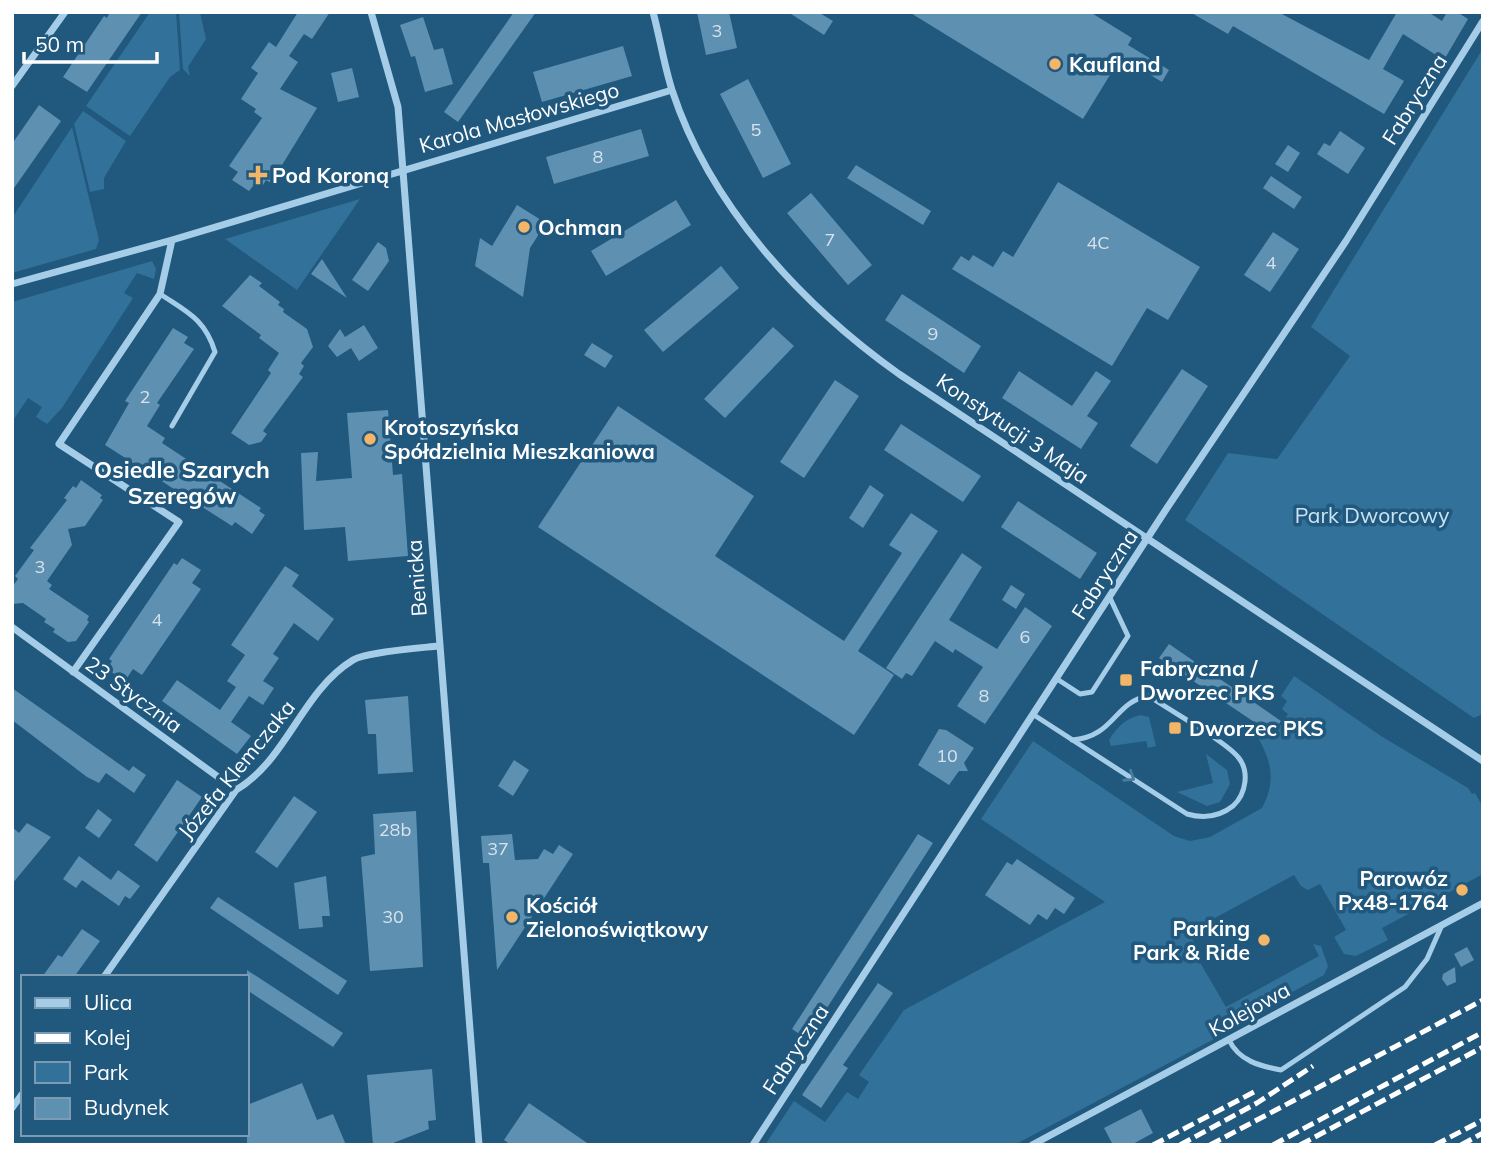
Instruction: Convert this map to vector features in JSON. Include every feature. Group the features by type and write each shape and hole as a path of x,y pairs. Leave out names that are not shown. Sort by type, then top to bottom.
{"street":[{"path":"12,86 65,12"},
{"name":"Benicka","path":"371,12 398,107 479,1145"},
{"name":"Konstytucji 3 Maja","path":"653,12 672,90 710,172 783,274 813,305 855,342 900,374 1483,761"},
{"name":"Fabryczna","path":"753,1145 1148,539 1346,241 1483,21"},
{"name":"Karola Masłowskiego","path":"12,284 172,240 672,90"},
{"path":"74,672 179,522 60,444 160,294 172,240"},
{"name":"23 Stycznia","path":"12,627 236,790"},
{"name":"Józefa Klemczaka","path":"105,975 236,790 255,779 331,678 356,658 438,646"},
{"name":"Kolejowa","path":"1032,1145 1483,902"}],"lane":[{"path":"160,294 198,320 208,332 215,352 172,426"},
{"path":"1057,680 1080,694 1092,692 1128,636 1110,598"},
{"path":"1034,715 1072,740 1187,814 1199,817 1221,814 1243,793 1245,776 1237,756 1149,696 1138,697 1126,705 1100,733 1072,740"},
{"path":"1229,1040 1235,1053 1260,1066 1281,1070 1405,987 1427,959 1442,925"}],"green space":[{"path":"150,12 176,12 180,70 170,77 130,136 86,106"},
{"path":"179,12 200,12 206,39 188,67 190,76 183,69"},
{"name":"Park Dworcowy","path":"1482,50 1483,714 1474,718 1185,520 1228,453 1277,459 1350,356 1311,327"},
{"path":"83,111 126,141 104,178 104,189 90,192 74,124"},
{"path":"72,127 99,240 96,249 12,273 12,218"},
{"path":"360,199 297,290 225,239"},
{"path":"152,261 156,269 154,279 137,273 124,293 133,298 62,408 47,424 36,417 42,407 28,398 12,422 12,302"},
{"path":"1294,676 1381,736 1468,788 1472,794 1475,793 1483,807 1483,874 1382,928 1388,940 1356,956 1344,954 1334,937 1346,930 1320,884 1308,890 1301,886 1294,875 1189,932 1195,944 1191,947 1226,1007 1319,956 1313,944 1321,946 1328,966 1324,975 1238,1021 1216,1038 1014,1145 765,1145 794,1101 825,1122 847,1092 858,1099 869,1082 859,1075 904,1010 1105,902 981,819 1033,741 1174,836 1190,841 1210,837 1262,808 1271,779 1268,761 1256,734 1260,728 1273,736 1288,714 1282,709 1287,701 1281,696"},
{"path":"1140,715 1149,717 1156,746 1148,748 1146,741 1111,746 1109,740 1118,727"},
{"path":"1206,754 1227,770 1230,784 1220,802 1207,806 1177,792 1213,783"}],"building":[{"path":"110,12 142,12 87,92 63,77 104,16 107,18"},
{"path":"298,12 330,12 312,39 304,34 289,56 298,62 280,89 317,108 271,183 266,180 263,185 257,181 249,191 232,180 238,172 229,166 262,118 254,112 256,109 241,99 258,73 251,68 269,42 276,47"},
{"path":"514,12 536,12 458,122 444,112"},
{"path":"697,12 729,12 737,48 706,55"},
{"path":"788,12 818,12 833,21 824,35"},
{"name":"Kaufland","path":"909,12 1090,12 1132,38 1128,45 1169,70 1162,82 1121,57 1083,119"},
{"path":"1190,12 1278,12 1369,60 1397,12 1428,12 1442,21 1447,12 1457,12 1468,19 1444,60 1403,34 1383,69 1404,81 1384,114 1233,26 1228,34"},
{"path":"423,17 434,50 443,48 453,84 425,92 415,56 411,57 400,25"},
{"path":"623,46 632,76 542,102 533,72"},
{"path":"352,68 359,97 338,102 331,73"},
{"path":"748,79 791,164 763,178 720,94"},
{"path":"39,105 61,121 12,191 12,144"},
{"path":"641,129 649,156 554,184 546,157"},
{"path":"1340,131 1365,148 1348,174 1317,154 1324,143 1330,146"},
{"path":"1288,145 1300,153 1288,172 1275,164"},
{"path":"856,165 931,211 923,225 847,178"},
{"path":"1271,176 1302,197 1294,209 1263,188"},
{"path":"1058,182 1200,267 1168,320 1147,308 1112,366 952,269 961,256 969,261 973,255 993,267 1003,251 1013,257"},
{"path":"811,193 872,265 848,285 787,213"},
{"path":"676,200 691,225 606,276 591,251"},
{"path":"517,205 546,223 530,248 523,297 475,266 480,238 492,246"},
{"path":"1273,232 1299,249 1270,292 1244,275"},
{"path":"378,242 386,248 389,261 368,291 352,280"},
{"path":"322,259 347,298 311,274"},
{"path":"721,266 739,288 663,352 644,330"},
{"path":"250,275 262,283 259,286 280,302 278,305 284,309 283,312 307,329 313,347 301,363 304,366 299,374 303,377 263,431 267,434 261,442 249,445 231,433 271,373 268,370 279,353 259,338 261,335 222,306"},
{"path":"902,294 981,346 964,373 885,320"},
{"path":"364,325 378,348 359,361 351,348 337,357 328,346 340,329 345,337"},
{"path":"773,327 794,346 725,418 704,399"},
{"path":"173,328 188,337 184,343 194,349 157,403 160,405 147,426 165,438 162,443 261,508 259,511 265,515 252,534 235,522 232,526 105,445 129,403 125,401"},
{"path":"592,343 613,356 605,368 584,355"},
{"path":"1182,369 1208,386 1157,464 1130,446"},
{"path":"1019,371 1072,406 1096,371 1111,381 1087,416 1098,423 1081,449 1002,398"},
{"path":"835,380 859,396 804,478 780,462"},
{"path":"618,406 754,496 715,556 844,641 902,553 889,545 911,513 938,531 858,651 894,675 854,735 538,527"},
{"path":"388,410 393,475 402,474 408,556 348,561 345,527 304,530 301,453 318,452 316,481 352,478 347,413"},
{"path":"901,424 981,476 963,502 884,450"},
{"path":"81,480 102,495 100,498 103,500 85,526 68,529 72,545 47,581 52,585 49,589 89,616 89,622 76,641 68,642 53,632 55,629 44,622 46,619 23,603 12,604 12,587 18,579 15,576 34,550 30,548 67,500 64,498 73,486 76,488"},
{"path":"870,485 884,495 863,528 849,518"},
{"path":"1018,501 1097,553 1080,579 1001,527"},
{"path":"962,553 982,567 949,620 997,649 1025,607 1052,626 985,724 957,706 983,667 955,649 953,653 935,641 912,676 906,673 902,679 886,668"},
{"path":"182,558 201,570 192,583 201,589 142,675 133,669 125,681 107,669 112,661 109,659 174,563 177,565"},
{"path":"285,566 299,575 292,586 334,619 318,641 294,623 273,654 279,658 263,681 274,688 263,705 249,696 231,722 251,736 237,754 162,701 177,680 220,710 236,687 227,681 245,655 231,645"},
{"path":"1011,585 1025,594 1016,609 1002,600"},
{"path":"1169,644 1281,721 1272,734 1159,658"},
{"path":"12,688 129,771 133,766 146,775 134,793 106,773 99,783 87,777 12,720"},
{"path":"408,696 413,772 378,774 376,734 368,734 365,700"},
{"path":"939,729 946,730 974,748 964,763 968,771 959,771 949,785 918,765"},
{"path":"514,760 529,770 513,796 498,786"},
{"path":"177,780 202,797 157,862 134,845"},
{"path":"294,796 317,812 277,868 255,852"},
{"path":"98,809 112,820 99,838 85,828"},
{"path":"416,811 423,967 370,971 361,857 375,854 373,814"},
{"path":"27,823 51,837 12,884 12,827 19,833"},
{"name":"Kościół Zielonoświątkowy","path":"512,834 515,860 538,859 544,849 553,854 559,845 573,854 497,970 489,863 483,863 481,836"},
{"path":"918,834 933,843 807,1039 792,1029"},
{"path":"79,856 111,880 118,870 140,886 130,899 125,896 119,906 82,880 76,888 63,879"},
{"path":"1017,859 1075,898 1064,914 1055,908 1047,920 1038,914 1030,925 985,895 1007,862 1012,865"},
{"path":"326,876 330,916 322,916 323,927 299,929 294,883"},
{"path":"218,897 347,981 338,995 210,908"},
{"path":"82,929 100,941 75,975 43,975 58,955 62,957"},
{"path":"1467,947 1474,960 1461,967 1454,954"},
{"path":"1455,967 1456,982 1447,986 1442,979 1443,974"},
{"path":"247,970 343,1033 333,1047 248,991"},
{"path":"878,983 893,993 843,1065 848,1068 821,1108 802,1095"},
{"path":"432,1069 436,1120 428,1121 429,1129 388,1145 373,1145 367,1075"},
{"path":"302,1083 317,1120 333,1114 346,1145 247,1145 248,1105"},
{"path":"529,1103 590,1145 511,1145 504,1140"},
{"path":"1141,1109 1153,1133 1131,1145 1113,1145 1104,1128"}],"railway":[{"path":"1210,1145 1483,1000"},
{"path":"1273,1145 1483,1032"},
{"path":"1300,1145 1483,1047"},
{"path":"1180,1145 1257,1103 1313,1066"},
{"path":"1153,1145 1254,1092"},
{"path":"1435,1145 1483,1120"},
{"path":"1461,1145 1483,1133"}],"place":[{"name":"Kaufland","path":"1055,64"},
{"name":"Pod Koroną","path":"258,175"},
{"name":"Ochman","path":"524,227"},
{"name":"Krotoszyńska Spółdzielnia Mieszkaniowa","path":"370,439"},
{"name":"Fabryczna / Dworzec PKS","path":"1126,680"},
{"name":"Dworzec PKS","path":"1175,728"},
{"name":"Parowóz Px48-1764","path":"1462,890"},
{"name":"Kościół Zielonoświątkowy","path":"512,917"},
{"name":"Parking Park & Ride","path":"1264,940"}],"district":[{"name":"Osiedle Szarych Szeregów","path":"182,482"}]}
